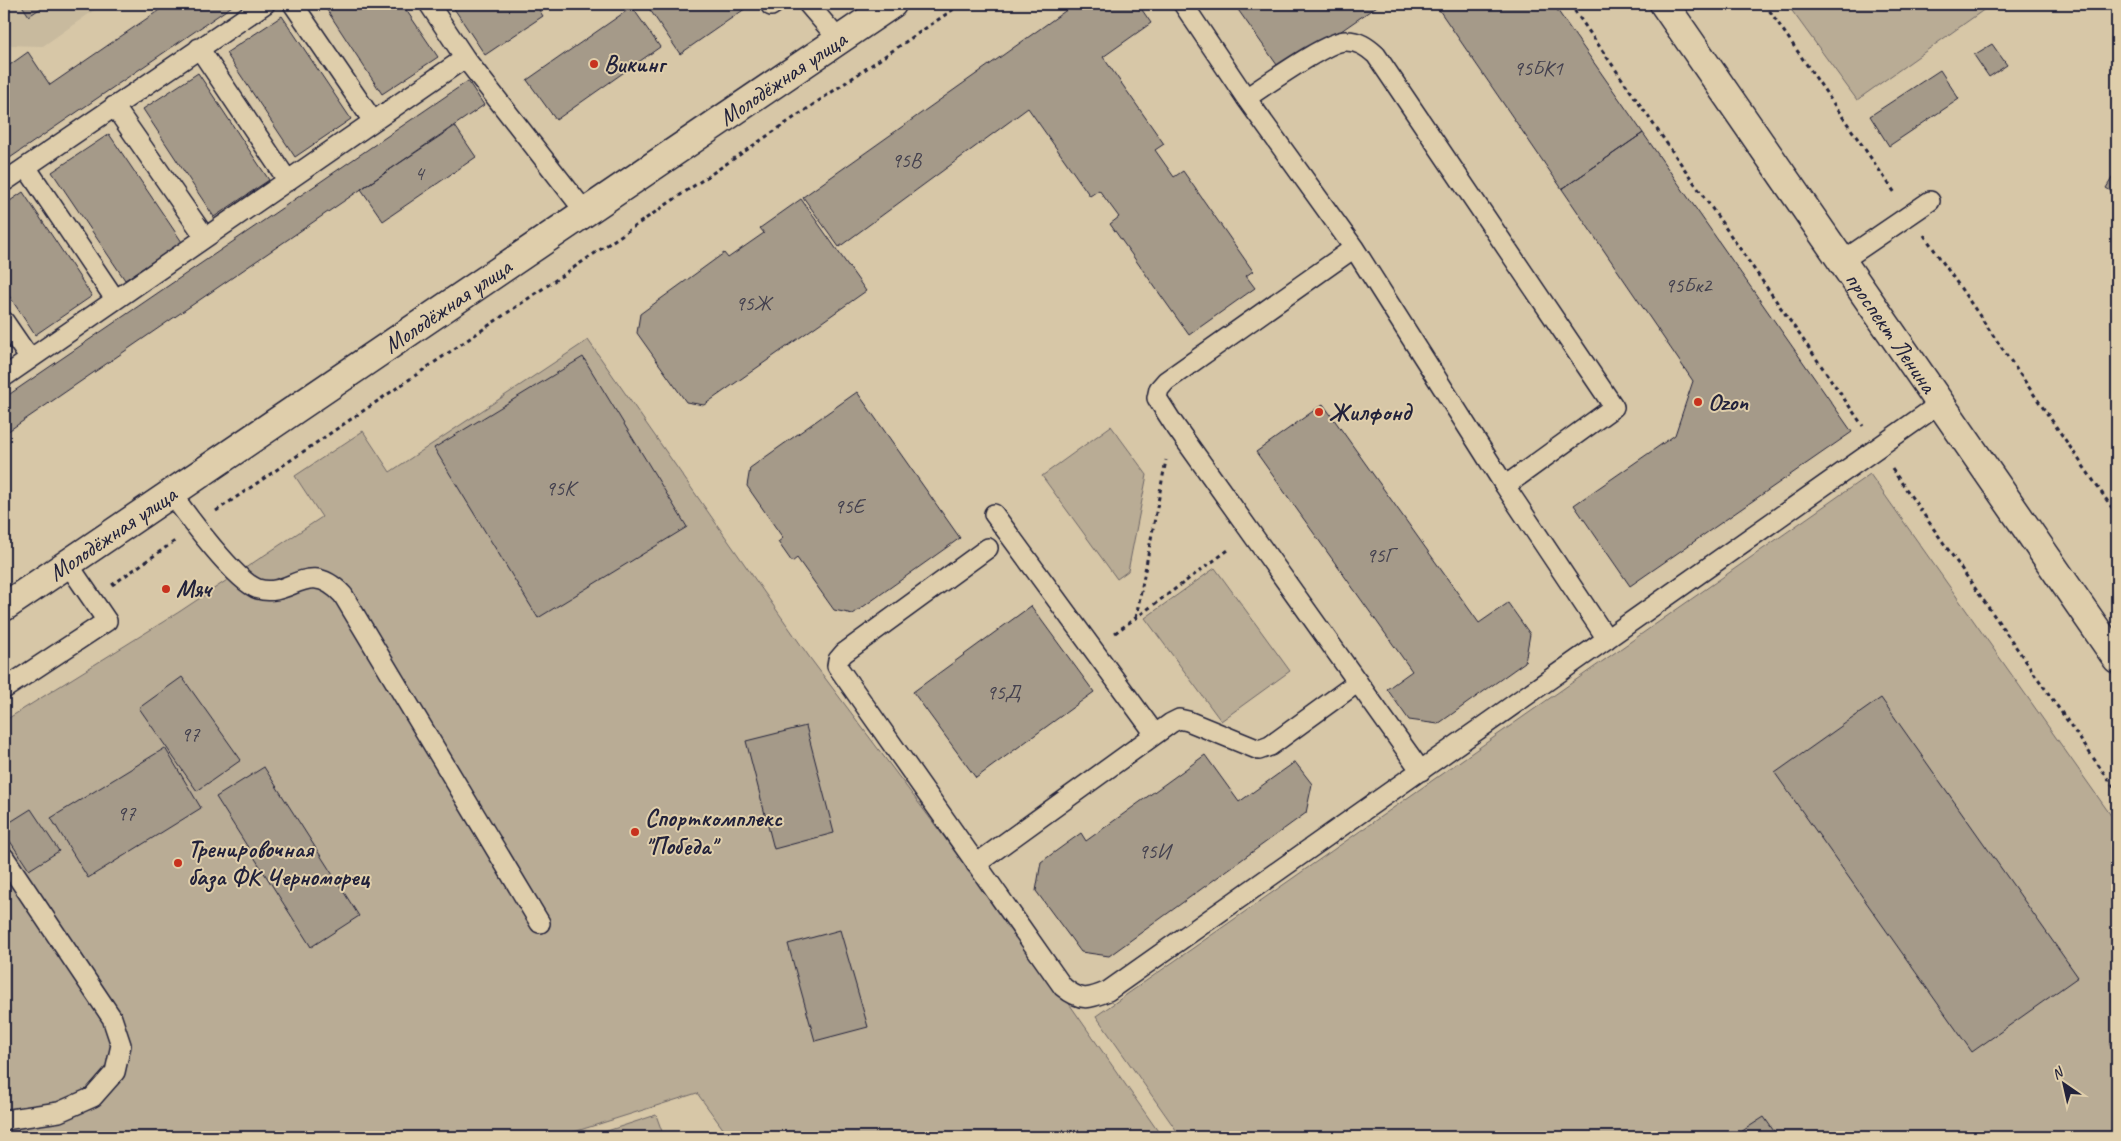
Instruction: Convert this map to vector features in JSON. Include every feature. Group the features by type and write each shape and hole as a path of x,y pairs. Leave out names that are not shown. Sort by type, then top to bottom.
{"street":[{"name":"Молодёжная улица","path":"4,607 892,4"},
{"name":"проспект Ленина","path":"1664,4 2117,659"}],"lane":[{"path":"4,182 265,4"},
{"path":"293,4 374,121"},
{"path":"429,4 465,58 586,213"},
{"path":"808,4 839,40"},
{"path":"1183,4 1246,98 1354,248 1505,486 1607,639"},
{"path":"1246,98 1327,47 1345,40 1363,44 1376,56 1614,407 1505,486"},
{"path":"199,48 288,180"},
{"path":"4,377 465,58"},
{"path":"114,106 206,237"},
{"path":"26,167 115,299"},
{"path":"1842,260 1930,201"},
{"path":"1354,248 1166,381 1159,389 1157,398 1420,770"},
{"path":"4,321 30,359"},
{"path":"988,548 844,653 838,660 837,666 1064,987 1074,996 1092,999 1108,991 1940,403"},
{"path":"171,493 195,526 244,581 258,589 272,590 301,580 317,578 332,583 343,595 540,923"},
{"path":"994,514 1155,734"},
{"path":"4,689 107,621 68,564"},
{"path":"976,864 1155,734 1179,719 1259,750 1270,746 1358,682"},
{"path":"4,857 112,1018 121,1045 115,1072 93,1097 59,1112 4,1120"}],"path":[{"path":"92,598 961,4"},
{"path":"1570,4 2117,792"},
{"path":"1765,4 2117,515"},
{"path":"1136,618 1173,423"},
{"path":"1093,649 1252,533"}],"shaded area":[{"path":"4,4 21,4 29,16 47,4 103,4 43,46 4,45"},
{"path":"1787,4 1992,4 1857,100"},
{"name":"Спорткомплекс \"Победа\"","path":"588,340 810,658 1070,1005 1162,1137 729,1137 697,1093 558,1137 4,1137 4,721 179,612 322,517 295,476 363,431 390,472"},
{"path":"1111,426 1147,475 1128,571 1117,579 1042,476"},
{"path":"1870,474 2117,824 2117,1038 2109,1044 2117,1056 2117,1137 1181,1137 1096,1016"},
{"path":"1215,568 1290,671 1221,721 1145,618"},
{"path":"656,1115 664,1137 589,1137"}],"building":[{"path":"21,4 47,4 29,16"},
{"path":"168,4 235,4 4,162 4,69 28,52 50,85"},
{"path":"323,4 402,4 438,57 382,94"},
{"path":"451,4 535,4 543,16 485,55"},
{"path":"646,4 747,4 749,6 680,54"},
{"path":"1075,4 1138,4 1151,23 1103,57 1164,144 1155,150 1174,177 1183,171 1253,271 1246,276 1255,288 1189,335 1110,224 1119,217 1099,190 1090,196 1028,108 839,247 803,197"},
{"path":"1234,4 1380,4 1282,72"},
{"path":"1435,4 1553,4 1643,133 1562,189"},
{"name":"Викинг","path":"632,7 660,47 556,120 527,80"},
{"path":"282,16 351,119 295,157 226,53"},
{"path":"1992,44 2007,65 1989,77 1974,55"},
{"path":"1940,70 1959,99 1889,146 1870,116"},
{"path":"198,73 269,180 214,217 143,109"},
{"path":"468,81 484,105 4,434 4,398"},
{"path":"455,126 476,157 383,221 361,189"},
{"path":"1643,133 1852,432 1630,586 1574,505 1675,435 1693,381 1562,189"},
{"path":"109,134 182,242 125,280 52,172"},
{"path":"2117,170 2117,195 2106,188"},
{"path":"23,192 92,296 35,335 4,288 4,205"},
{"path":"801,199 866,291 704,405 686,402 637,333 640,314 724,253 728,258 764,233 760,228"},
{"path":"583,357 687,527 538,618 434,448"},
{"path":"857,392 960,538 853,614 834,610 797,558 792,562 778,542 783,538 747,486 750,468"},
{"path":"1323,404 1479,623 1508,603 1530,634 1525,662 1438,724 1409,720 1387,689 1412,671 1256,452"},
{"path":"1031,606 1094,692 976,778 913,692"},
{"path":"182,677 241,760 197,791 139,708"},
{"path":"1881,698 2078,977 1972,1052 1775,773"},
{"path":"806,726 834,833 774,849 746,741"},
{"path":"165,748 201,808 88,878 51,818"},
{"path":"1205,755 1239,802 1295,762 1312,784 1306,813 1109,956 1081,952 1036,891 1041,862 1081,833 1086,841"},
{"path":"264,767 359,916 311,947 216,797"},
{"path":"31,809 59,851 29,870 4,832 4,826"},
{"path":"840,930 868,1027 815,1041 788,944"},
{"path":"1764,1117 1778,1137 1733,1137"}],"place":[{"name":"Викинг","path":"594,64"},
{"name":"Ozon","path":"1698,402"},
{"name":"Жилфонд","path":"1319,412"},
{"name":"Мяч","path":"166,589"},
{"name":"Спорткомплекс \"Победа\"","path":"635,832"},
{"name":"Тренировочная база ФК Черноморец","path":"178,863"}]}
